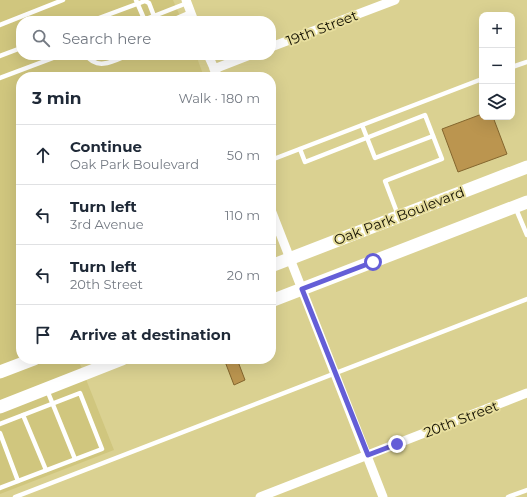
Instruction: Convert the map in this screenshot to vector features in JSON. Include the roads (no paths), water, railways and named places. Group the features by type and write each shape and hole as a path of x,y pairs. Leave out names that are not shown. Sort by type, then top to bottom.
{"street":[{"name":"19th Street","path":"276,45 395,0"},
{"path":"186,1 193,16"},
{"path":"210,60 216,72"},
{"path":"218,72 241,60"},
{"name":"Oak Park Boulevard","path":"276,264 527,167"},
{"path":"276,299 521,205"},
{"path":"276,236 290,258 384,497"},
{"path":"0,372 21,364"},
{"path":"0,407 109,364"},
{"name":"20th Street","path":"260,497 527,393"}],"lane":[{"path":"23,16 63,0"},
{"path":"103,16 137,2 145,1 149,2 154,16 186,1"},
{"path":"137,2 142,16"},
{"path":"0,25 16,19"},
{"path":"0,56 16,50"},
{"path":"16,72 49,60"},
{"path":"90,60 98,64 116,60"},
{"path":"515,66 527,62"},
{"path":"0,78 16,72"},
{"path":"276,158 479,80"},
{"path":"300,149 305,162 425,115 442,160 385,181 398,216"},
{"path":"362,125 374,158 433,136"},
{"path":"521,205 527,235"},
{"path":"15,497 527,299"},
{"path":"46,389 75,459"},
{"path":"0,424 80,393 102,449 0,488"},
{"path":"23,415 46,470"},
{"path":"0,433 18,481"},
{"path":"508,497 527,490"}]}
